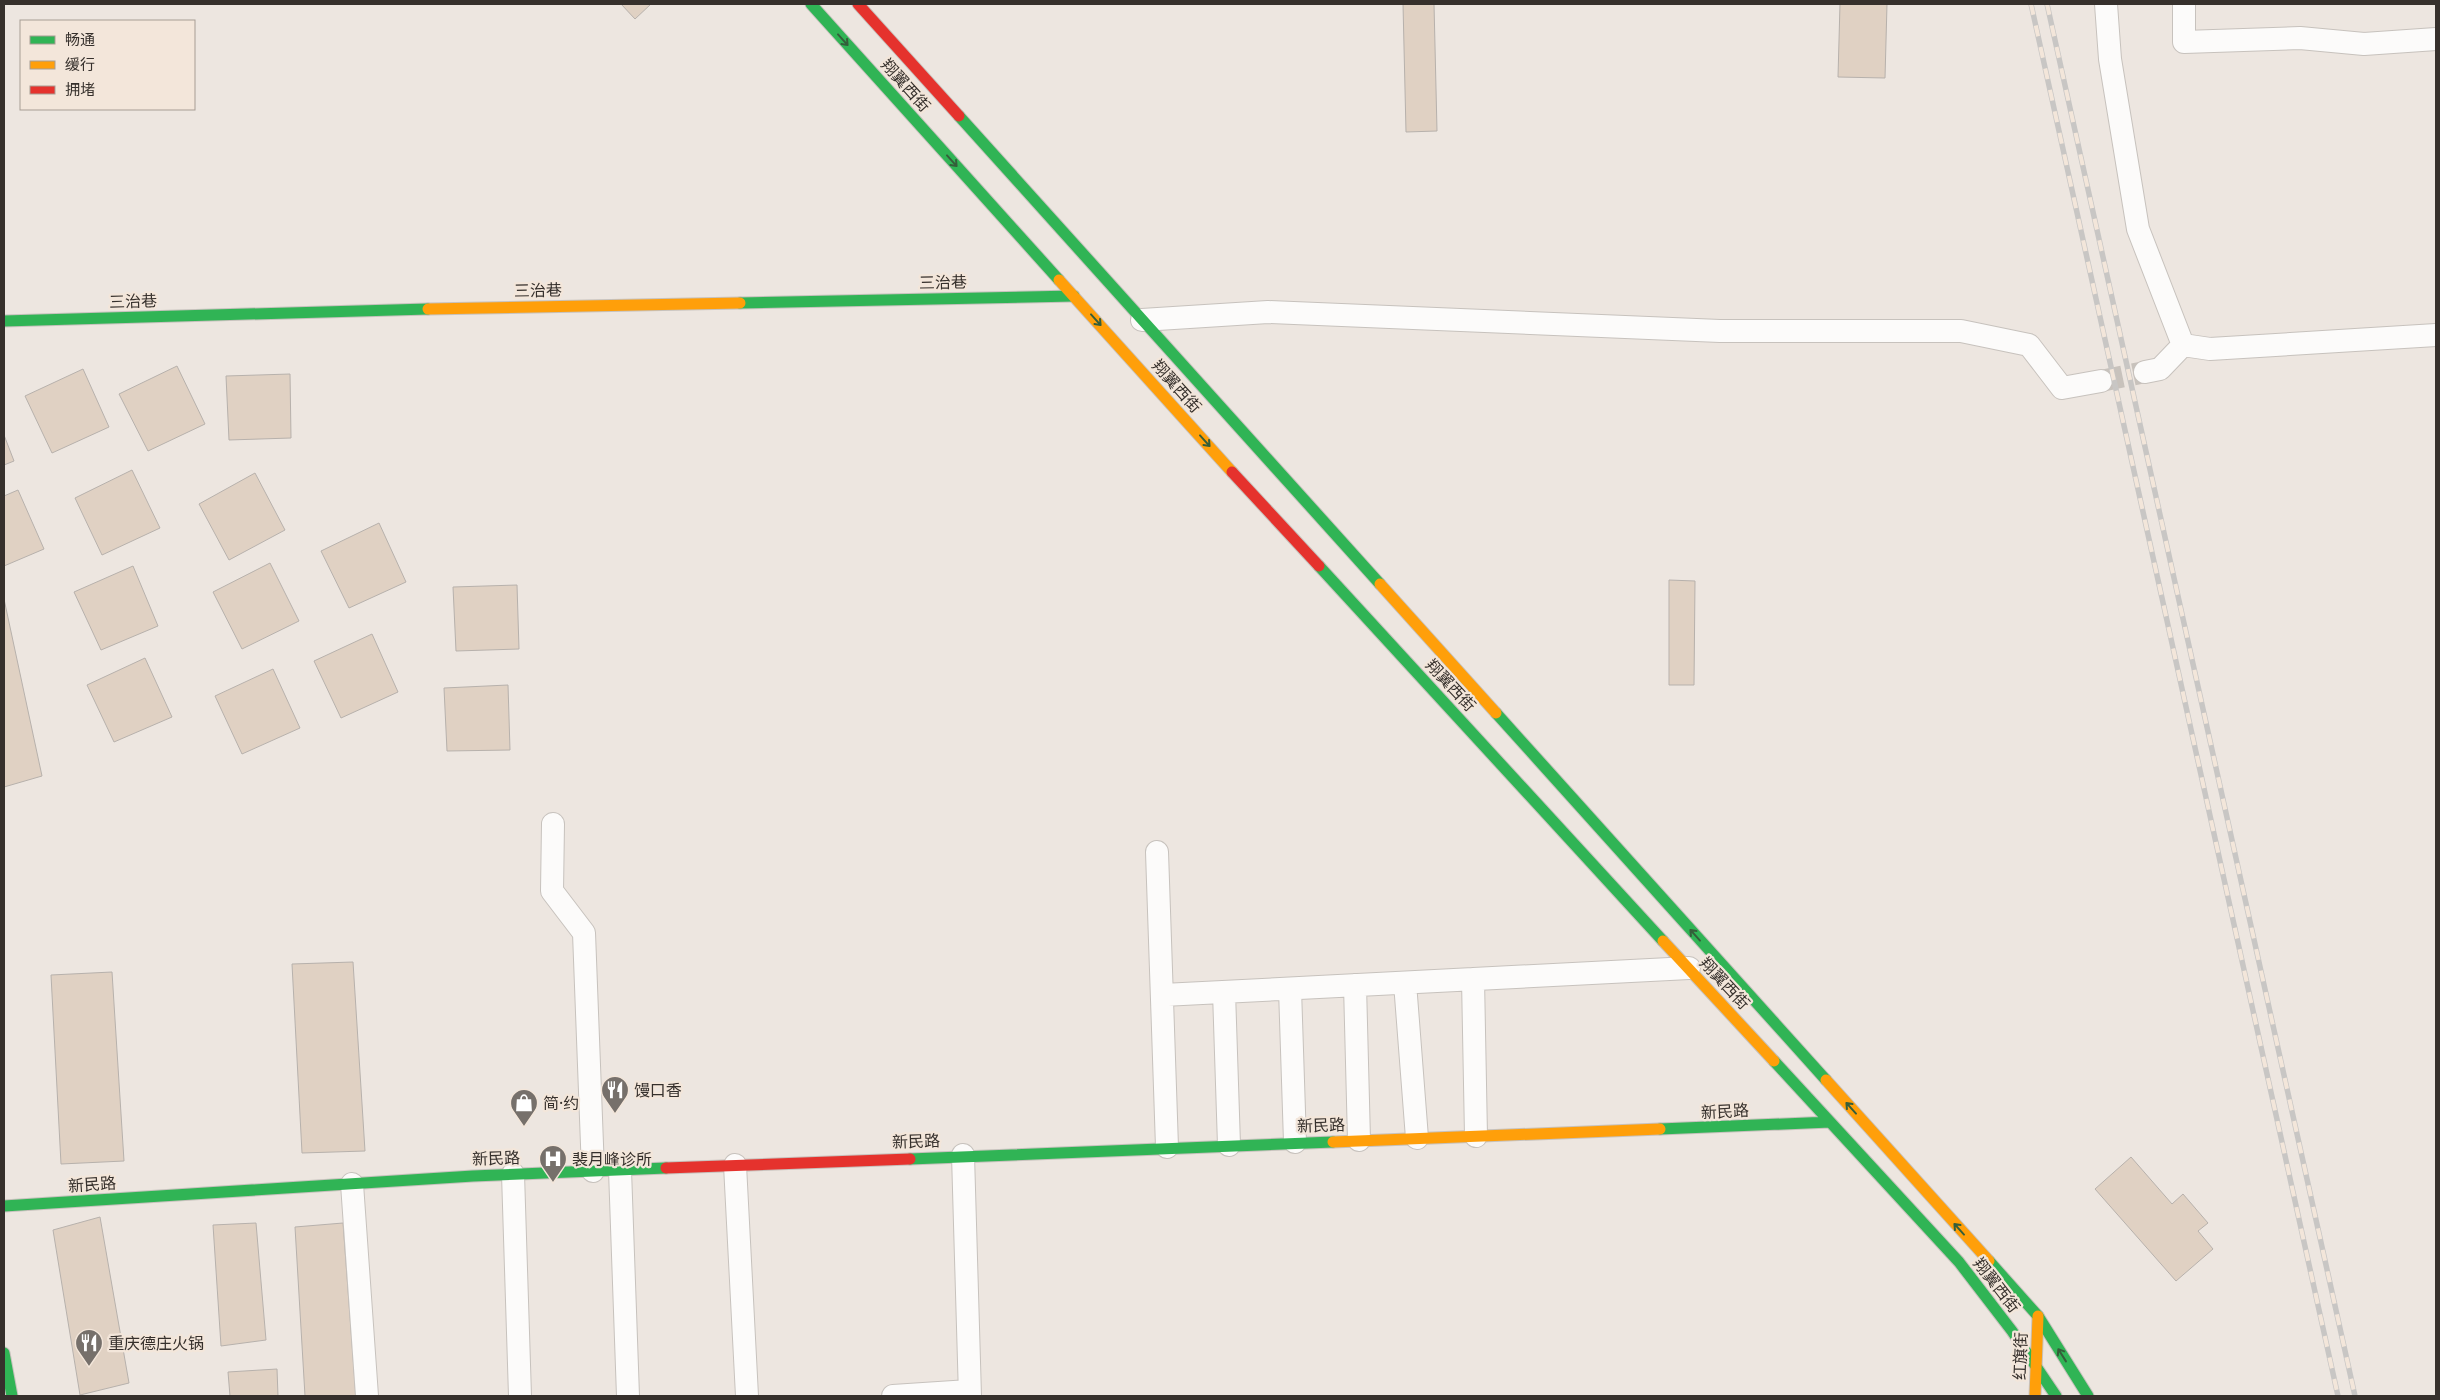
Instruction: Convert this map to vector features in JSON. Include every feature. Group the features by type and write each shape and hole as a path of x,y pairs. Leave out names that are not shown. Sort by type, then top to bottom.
{"main road":[{"name":"翔翼西街","path":"811,4 1074,296 1959,1262 2012,1331 2056,1396"},
{"name":"翔翼西街","path":"858,4 2038,1316 2088,1396"},
{"name":"三治巷","path":"4,321 363,310 1074,296"},
{"name":"新民路","path":"4,1206 513,1174 1830,1122"},
{"name":"红旗街","path":"2035,1396 2038,1316"},
{"path":"4,1353 12,1396"}],"street":[{"path":"2106,4 2110,59 2138,229 2183,346"},
{"path":"2184,4 2184,42 2300,38 2364,44 2436,39"},
{"path":"1142,320 1268,312 1720,331 1961,331 2029,345 2062,388 2101,381"},
{"path":"2183,346 2210,349 2436,335"},
{"path":"2145,372 2160,369 2183,346"},
{"path":"553,824 552,891 584,932 593,1171"},
{"path":"1157,852 1167,1147"},
{"path":"1163,995 1689,968"},
{"path":"1473,980 1476,1136"},
{"path":"1405,983 1417,1138"},
{"path":"1355,985 1359,1140"},
{"path":"1290,989 1295,1142"},
{"path":"1224,992 1229,1145"},
{"path":"893,1396 969,1393 963,1155"},
{"path":"735,1165 747,1396"},
{"path":"620,1170 628,1396"},
{"path":"513,1174 520,1396"},
{"path":"352,1184 367,1396"}],"building":[{"path":"621,4 651,4 635,19"},
{"path":"1403,4 1434,4 1437,131 1406,132"},
{"path":"1840,4 1887,4 1885,78 1838,77"},
{"path":"177,366 205,424 148,451 119,394"},
{"path":"83,369 109,427 52,453 25,396"},
{"path":"290,374 291,438 229,440 226,376"},
{"path":"4,435 14,461 4,465"},
{"path":"132,470 160,528 102,555 75,498"},
{"path":"255,473 285,530 229,560 199,504"},
{"path":"18,490 44,549 4,566 4,496"},
{"path":"379,523 406,582 349,608 321,551"},
{"path":"270,563 299,621 242,649 213,592"},
{"path":"133,566 158,626 101,650 74,592"},
{"path":"1669,580 1695,581 1694,685 1669,685"},
{"path":"517,585 519,649 456,651 453,587"},
{"path":"4,599 42,776 4,787"},
{"path":"372,634 398,692 341,718 314,661"},
{"path":"145,658 172,717 114,742 87,685"},
{"path":"273,669 300,728 242,754 215,696"},
{"path":"508,685 510,750 447,751 444,688"},
{"path":"353,962 365,1151 302,1153 292,964"},
{"path":"112,972 124,1161 61,1164 51,975"},
{"path":"2131,1157 2172,1204 2183,1194 2208,1223 2198,1231 2213,1249 2176,1281 2095,1189"},
{"path":"100,1217 129,1383 80,1395 53,1230"},
{"path":"256,1223 266,1340 221,1346 213,1225"},
{"path":"343,1223 356,1396 305,1396 295,1227"},
{"path":"277,1369 278,1396 230,1396 228,1372"}],"tunnel":[{"path":"2101,381 2145,372"}],"railway":[{"path":"2031,4 2338,1396"},
{"path":"2047,4 2355,1396"}],"traffic: fast":[{"path":"811,4 1059,280"},
{"path":"959,116 1380,584"},
{"path":"740,303 1074,296"},
{"path":"4,321 428,309"},
{"path":"1319,566 1663,941"},
{"path":"1496,713 1826,1080"},
{"path":"1774,1061 1959,1262 2012,1331 2056,1396"},
{"path":"1660,1129 1830,1122"},
{"path":"910,1159 1333,1142"},
{"path":"4,1206 473,1176 666,1168"},
{"path":"1989,1261 2038,1316 2088,1396"},
{"path":"4,1353 12,1396"}],"traffic: slow":[{"path":"1059,280 1232,472"},
{"path":"428,309 740,303"},
{"path":"1380,584 1496,713"},
{"path":"1663,941 1774,1061"},
{"path":"1826,1080 1989,1261"},
{"path":"1333,1142 1660,1129"},
{"path":"2035,1396 2038,1316"}],"traffic: jam":[{"path":"858,4 959,116"},
{"path":"1232,472 1319,566"},
{"path":"666,1168 910,1159"}],"place":[{"name":"馒口香","path":"615,1114"},
{"name":"简·约","path":"524,1127"},
{"name":"裴月峰诊所","path":"553,1183"},
{"name":"重庆德庄火锅","path":"89,1367"}]}
